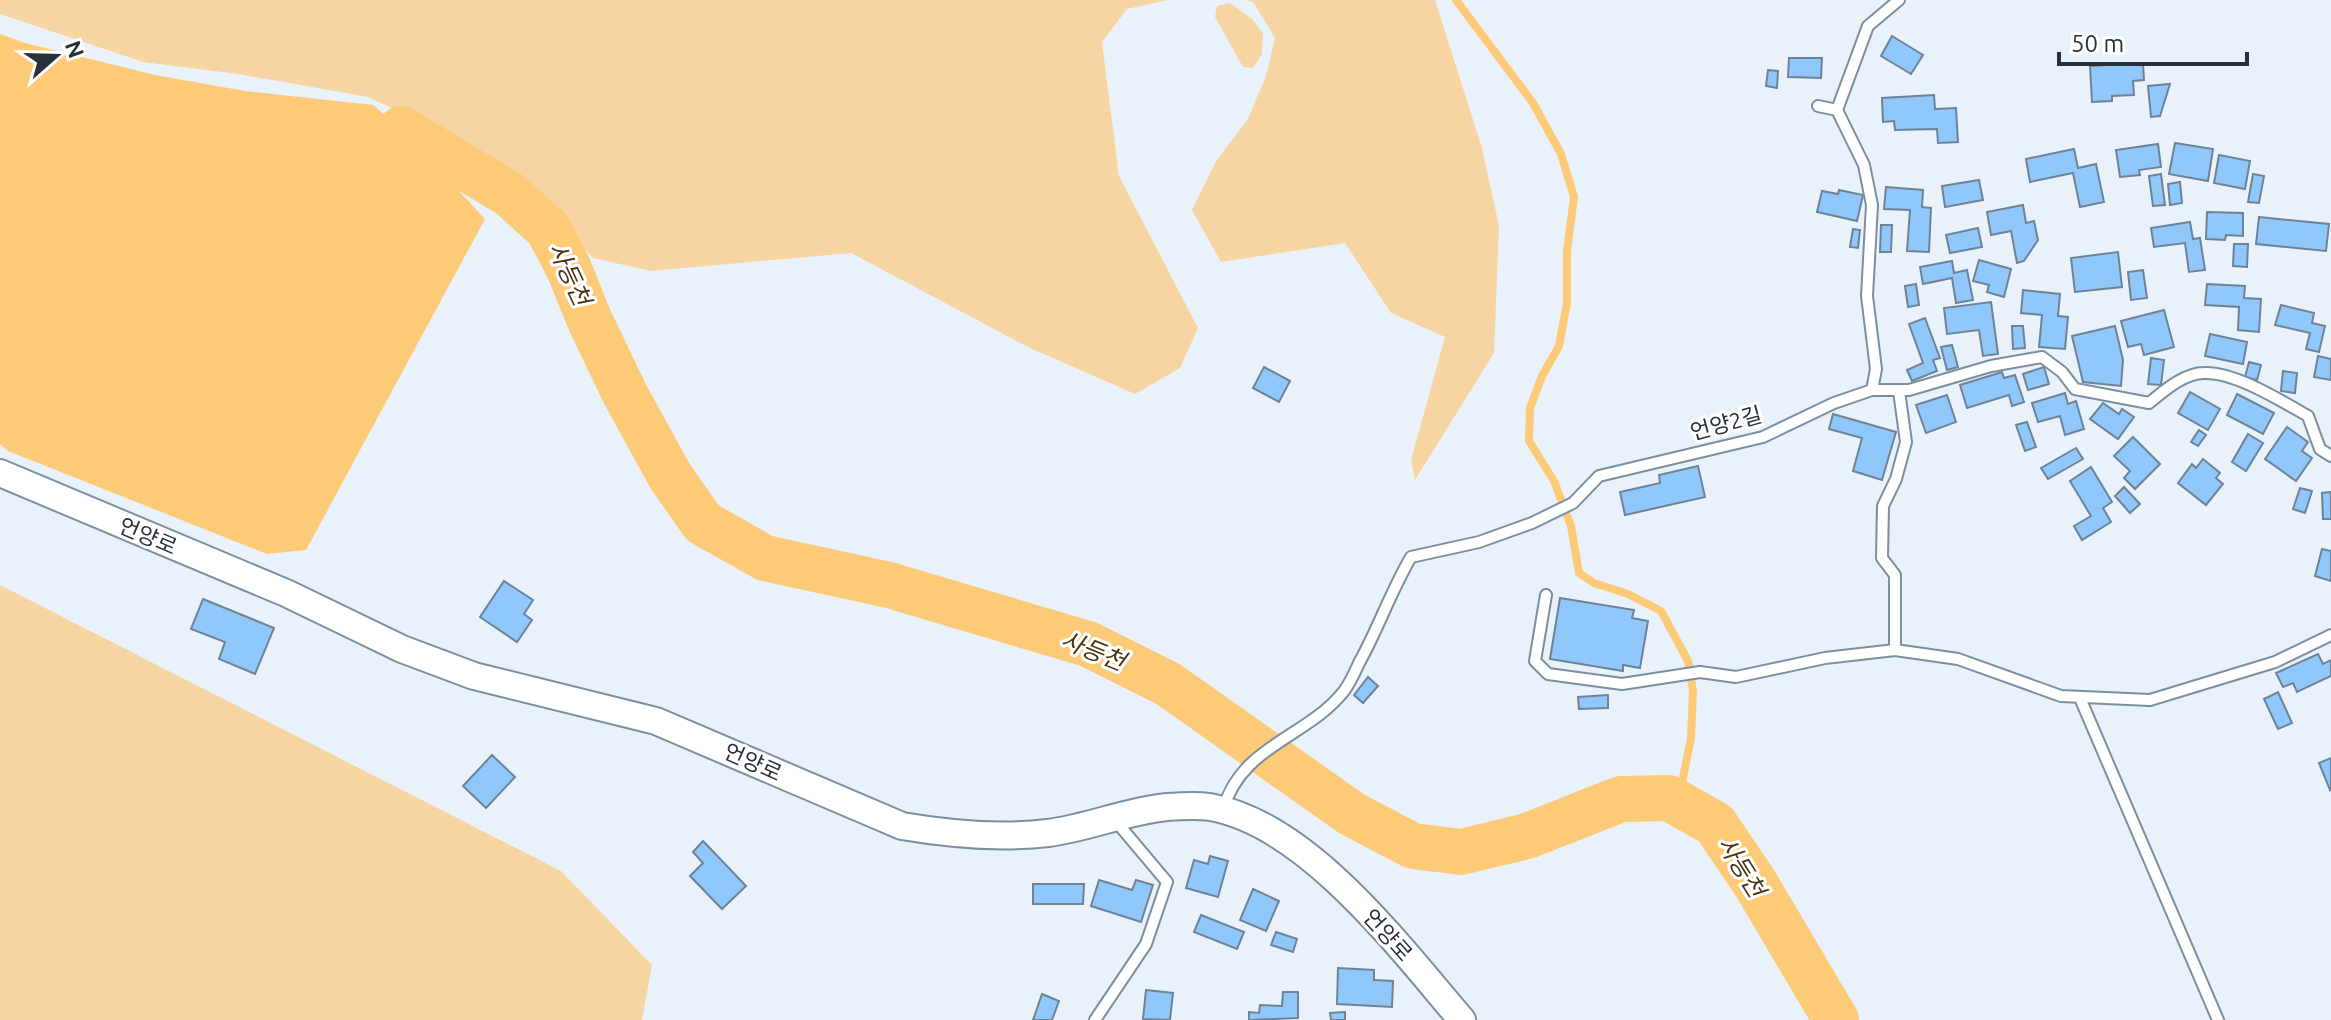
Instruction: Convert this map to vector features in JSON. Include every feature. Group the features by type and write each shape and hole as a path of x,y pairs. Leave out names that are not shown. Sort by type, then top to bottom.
{"street":[{"name":"언양로","path":"0,473 286,593 402,649 474,676 656,721 902,826 937,832 993,835 1049,833 1167,807 1210,807 1253,821 1295,846 1344,888 1462,1020"}],"lane":[{"path":"1872,390 1876,369 1867,296 1872,205 1864,165 1837,110 1868,26 1899,0"},
{"path":"1818,106 1837,110"},
{"name":"언양2길","path":"1223,812 1229,788 1244,768 1322,712 1345,690 1377,631 1411,557 1479,542 1558,511 1573,503 1599,476 1763,437 1834,403 1872,390 1909,390 1991,366 2042,357 2062,372 2075,389 2149,403 2177,383 2203,373 2247,383 2308,416 2320,449 2331,456"},
{"path":"1895,650 1895,575 1882,558 1883,506 1896,479 1906,442 1899,391"},
{"path":"1546,595 1535,661 1548,674 1622,684 1700,672 1736,677 1825,658 1895,650 1958,659 2061,696 2150,700 2275,662 2331,635"},
{"path":"2080,698 2218,1020"},
{"path":"1095,1020 1146,944 1167,882 1112,817"}],"shaded area":[{"path":"0,0 1168,0 1127,9 1102,42 1119,176 1198,328 1180,368 1135,394 1030,348 851,253 651,271 593,258 526,186 407,115 368,97 238,74 143,62 0,14"},
{"path":"1246,0 1435,0 1482,148 1499,226 1494,353 1415,480 1411,460 1445,337 1391,313 1345,243 1221,262 1192,210 1216,161 1248,119 1266,76 1275,38 1253,2"},
{"path":"1230,3 1252,19 1263,33 1262,54 1253,68 1243,67 1215,17 1217,6"},
{"path":"0,34 155,75 245,91 373,105 401,129 485,219 306,550 267,554 8,451 0,444"},
{"path":"0,585 561,871 652,965 642,1020 0,1020"}],"building":[{"path":"1892,36 1923,55 1911,74 1881,56"},
{"path":"1789,58 1822,58 1821,78 1788,77"},
{"path":"2143,63 2144,80 2133,81 2134,95 2112,96 2112,101 2092,102 2090,66"},
{"path":"1768,70 1778,71 1777,88 1766,86"},
{"path":"2170,84 2160,116 2151,117 2148,86"},
{"path":"1934,95 1935,109 1956,108 1958,142 1938,143 1937,129 1895,130 1894,121 1883,122 1882,98"},
{"path":"2175,143 2213,149 2208,181 2169,174"},
{"path":"2158,144 2161,167 2139,170 2140,175 2120,177 2116,150"},
{"path":"2074,149 2078,168 2096,164 2104,202 2080,207 2073,173 2030,182 2026,159"},
{"path":"2219,155 2250,161 2245,189 2214,183"},
{"path":"2161,174 2165,205 2153,206 2149,176"},
{"path":"2253,174 2264,176 2259,203 2248,202"},
{"path":"1979,180 1983,200 1945,207 1942,186"},
{"path":"2180,182 2182,203 2170,205 2168,184"},
{"path":"1886,187 1923,190 1922,207 1931,208 1929,252 1907,251 1910,210 1884,209"},
{"path":"1839,190 1863,195 1857,221 1817,212 1822,191 1838,194"},
{"path":"2023,205 2026,223 2034,221 2038,240 2024,261 2017,263 2011,231 1991,235 1987,212"},
{"path":"2207,212 2243,213 2243,236 2226,235 2225,240 2206,239"},
{"path":"2259,217 2329,224 2326,251 2256,244"},
{"path":"2190,222 2193,239 2200,238 2205,270 2189,272 2185,243 2154,247 2151,228"},
{"path":"1881,225 1892,225 1891,252 1880,252"},
{"path":"1978,228 1982,247 1950,253 1946,235"},
{"path":"1853,229 1860,230 1858,248 1850,247"},
{"path":"2234,244 2248,244 2247,267 2233,266"},
{"path":"2118,252 2122,287 2075,292 2071,258"},
{"path":"1979,260 2011,269 2004,297 1987,292 1989,285 1973,281"},
{"path":"1952,261 1954,273 1967,270 1973,300 1956,303 1952,278 1923,284 1920,267"},
{"path":"2143,270 2147,298 2131,300 2128,272"},
{"path":"1916,284 1919,305 1908,307 1905,286"},
{"path":"2207,284 2245,286 2244,298 2261,299 2259,332 2238,330 2239,307 2205,305"},
{"path":"2023,290 2060,294 2058,316 2068,317 2065,349 2039,347 2042,315 2021,313"},
{"path":"1991,302 1998,354 1983,356 1979,330 1947,334 1944,308"},
{"path":"2281,305 2314,313 2312,323 2325,326 2319,352 2306,349 2310,333 2275,325"},
{"path":"2164,310 2174,347 2144,355 2141,344 2128,347 2121,321"},
{"path":"1925,318 1940,358 1933,360 1937,371 1912,381 1907,370 1923,363 1909,324"},
{"path":"2012,326 2023,326 2025,348 2013,349"},
{"path":"2115,326 2123,360 2121,386 2083,382 2072,336"},
{"path":"2210,334 2247,342 2243,364 2205,356"},
{"path":"1952,345 1958,367 1947,370 1941,347"},
{"path":"2318,356 2331,359 2331,380 2314,377"},
{"path":"2151,358 2164,360 2161,385 2148,384"},
{"path":"2249,362 2261,365 2257,380 2245,377"},
{"path":"1264,367 1290,381 1279,402 1253,388"},
{"path":"2044,367 2049,384 2028,390 2023,374"},
{"path":"2283,371 2297,373 2295,393 2281,391"},
{"path":"2002,372 2004,378 2015,375 2024,402 2012,406 2009,395 1967,408 1960,385"},
{"path":"2190,392 2220,409 2208,430 2178,413"},
{"path":"2065,393 2068,404 2076,401 2084,429 2065,435 2060,416 2038,422 2032,403"},
{"path":"2237,394 2274,413 2263,434 2227,415"},
{"path":"1947,395 1956,422 1926,433 1916,405"},
{"path":"2103,403 2119,414 2122,409 2134,417 2118,439 2090,419"},
{"path":"1833,414 1896,432 1882,480 1853,471 1862,438 1829,429"},
{"path":"2027,422 2036,447 2025,451 2016,425"},
{"path":"2287,427 2308,442 2302,451 2312,458 2296,481 2265,459"},
{"path":"2199,430 2206,435 2198,446 2191,442"},
{"path":"2248,434 2263,443 2246,471 2232,462"},
{"path":"2133,437 2160,464 2135,489 2124,478 2130,471 2114,456"},
{"path":"2076,448 2083,459 2048,479 2041,468"},
{"path":"2203,459 2220,473 2216,478 2223,484 2206,505 2178,483 2192,464 2196,468"},
{"path":"1698,466 1705,497 1625,515 1620,492 1660,483 1659,475"},
{"path":"2091,467 2112,502 2103,508 2111,522 2082,540 2074,526 2091,516 2070,481"},
{"path":"2124,487 2140,504 2130,513 2115,496"},
{"path":"2300,488 2312,491 2305,513 2293,509"},
{"path":"2331,492 2331,519 2323,519 2322,493"},
{"path":"2322,549 2331,551 2331,581 2315,576"},
{"path":"504,581 533,600 524,614 532,620 517,642 480,617"},
{"path":"1560,598 1634,610 1632,618 1648,621 1640,668 1623,665 1623,671 1550,659"},
{"path":"203,599 274,628 255,674 219,659 225,642 191,629"},
{"path":"2318,654 2323,664 2331,660 2331,676 2297,692 2293,683 2283,687 2276,673"},
{"path":"1368,677 1378,686 1363,703 1354,695"},
{"path":"2278,692 2292,723 2278,729 2264,699"},
{"path":"1608,695 1608,708 1579,709 1578,697"},
{"path":"492,755 515,777 486,808 463,786"},
{"path":"2331,758 2331,789 2330,790 2319,763"},
{"path":"703,841 746,886 722,909 690,876 703,863 693,852"},
{"path":"1210,856 1228,861 1218,897 1186,888 1194,860 1208,864"},
{"path":"1099,880 1132,890 1136,880 1153,885 1141,922 1091,906"},
{"path":"1033,884 1084,884 1083,904 1033,904"},
{"path":"1253,889 1279,901 1266,931 1240,920"},
{"path":"1201,915 1244,932 1237,949 1194,932"},
{"path":"1276,932 1297,939 1293,952 1271,945"},
{"path":"1338,968 1374,970 1374,980 1393,981 1392,1007 1337,1004"},
{"path":"1146,990 1173,993 1170,1020 1143,1019"},
{"path":"1283,992 1298,992 1298,1018 1249,1020 1249,1012 1259,1013 1260,1005 1282,1006"},
{"path":"1042,994 1059,1001 1052,1020 1033,1020"},
{"path":"1345,1012 1345,1020 1331,1020 1330,1013"}],"waterway":[{"path":"1456,0 1533,103 1561,154 1574,197 1567,251 1567,303 1559,346 1542,376 1530,408 1529,441 1554,481 1571,526 1579,573 1594,583 1628,594 1661,611 1688,661 1693,691 1691,738 1678,803"},
{"name":"사등천","path":"401,129 509,194 548,229 625,394 670,476 703,523 765,558 889,585 1088,644 1168,684 1352,814 1413,846 1461,852 1527,836 1621,799 1669,798 1715,824 1755,883 1836,1020"}]}
